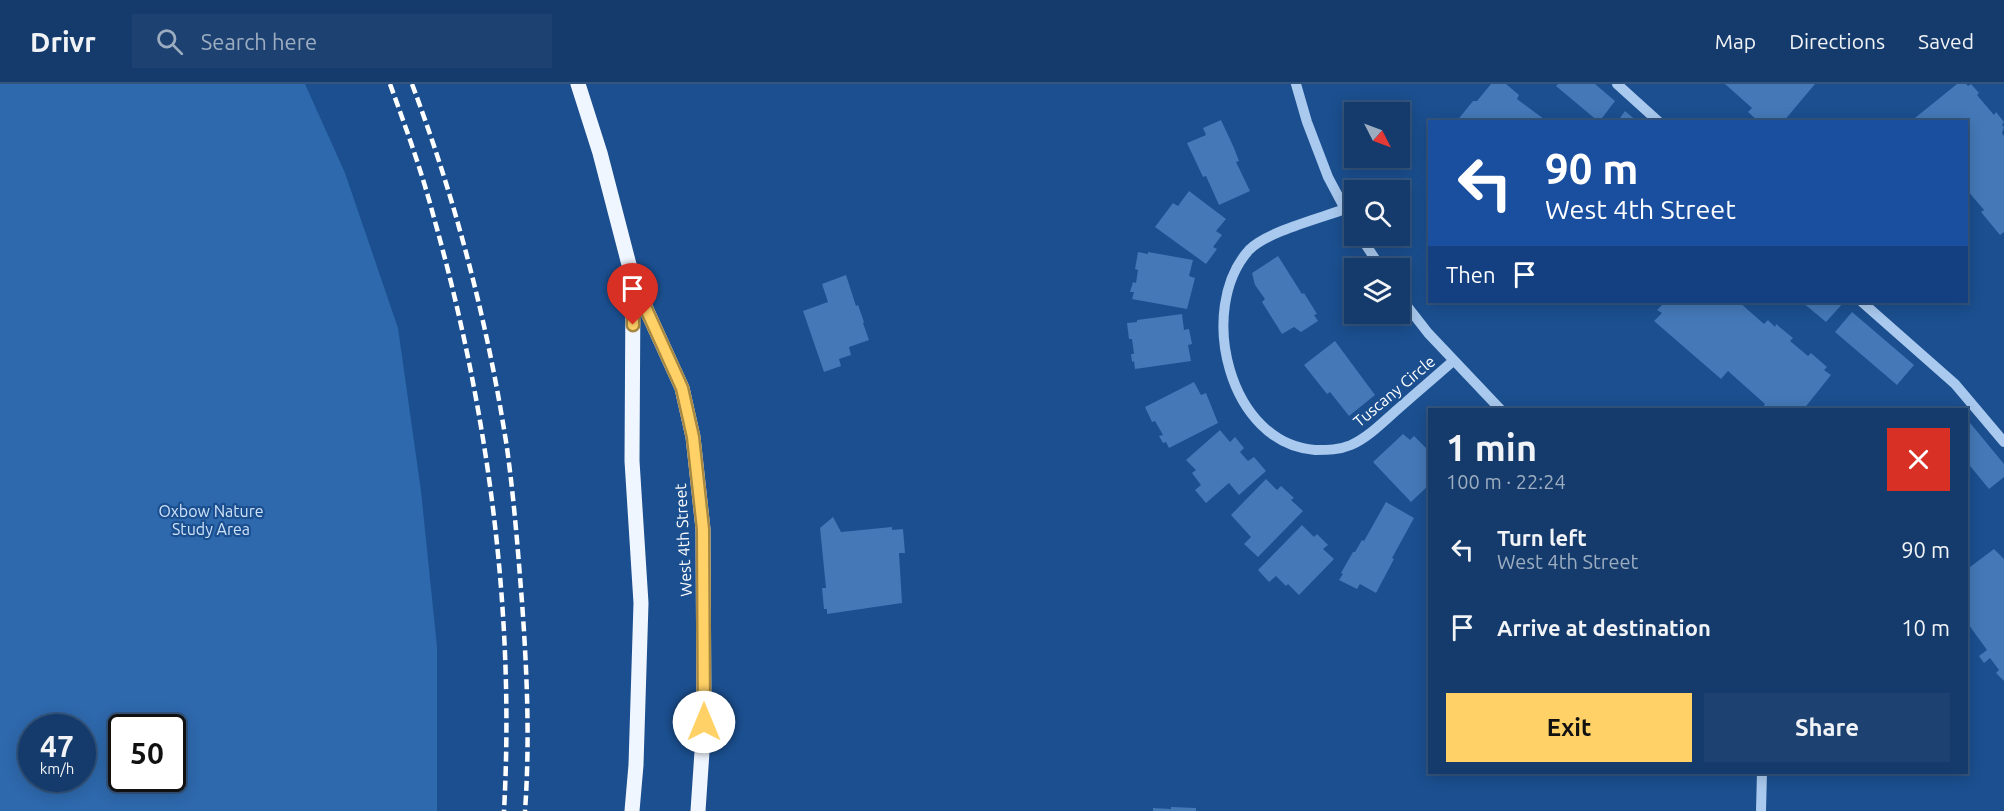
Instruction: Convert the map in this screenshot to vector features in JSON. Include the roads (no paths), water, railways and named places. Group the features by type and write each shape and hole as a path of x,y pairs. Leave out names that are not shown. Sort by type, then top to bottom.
{"main road":[{"name":"West 4th Street","path":"578,84 600,153 633,280 682,388 693,437 703,529 704,722 698,811"},
{"name":"West 4th Street","path":"632,811 636,765 641,603 632,461 633,280"}],"street":[{"path":"1296,84 1307,122 1328,177 1344,207"},
{"path":"1617,84 1657,120"},
{"name":"Tuscany Circle","path":"1344,209 1268,237 1250,249 1239,263 1230,282 1225,306 1224,337 1230,373 1242,399 1260,425 1282,441 1304,449 1330,451 1352,444 1374,430 1454,361"},
{"path":"1863,303 1955,384 2004,442"},
{"path":"1410,310 1428,333 1500,408"},
{"path":"1761,811 1762,774"}],"railway":[{"path":"390,84 419,167 453,290 483,438 501,587 505,661 504,811"},
{"path":"412,84 443,173 469,263 490,355 507,448 525,654 528,733 525,811"}],"park label":[{"name":"Oxbow Nature Study Area","path":"211,520"}]}
